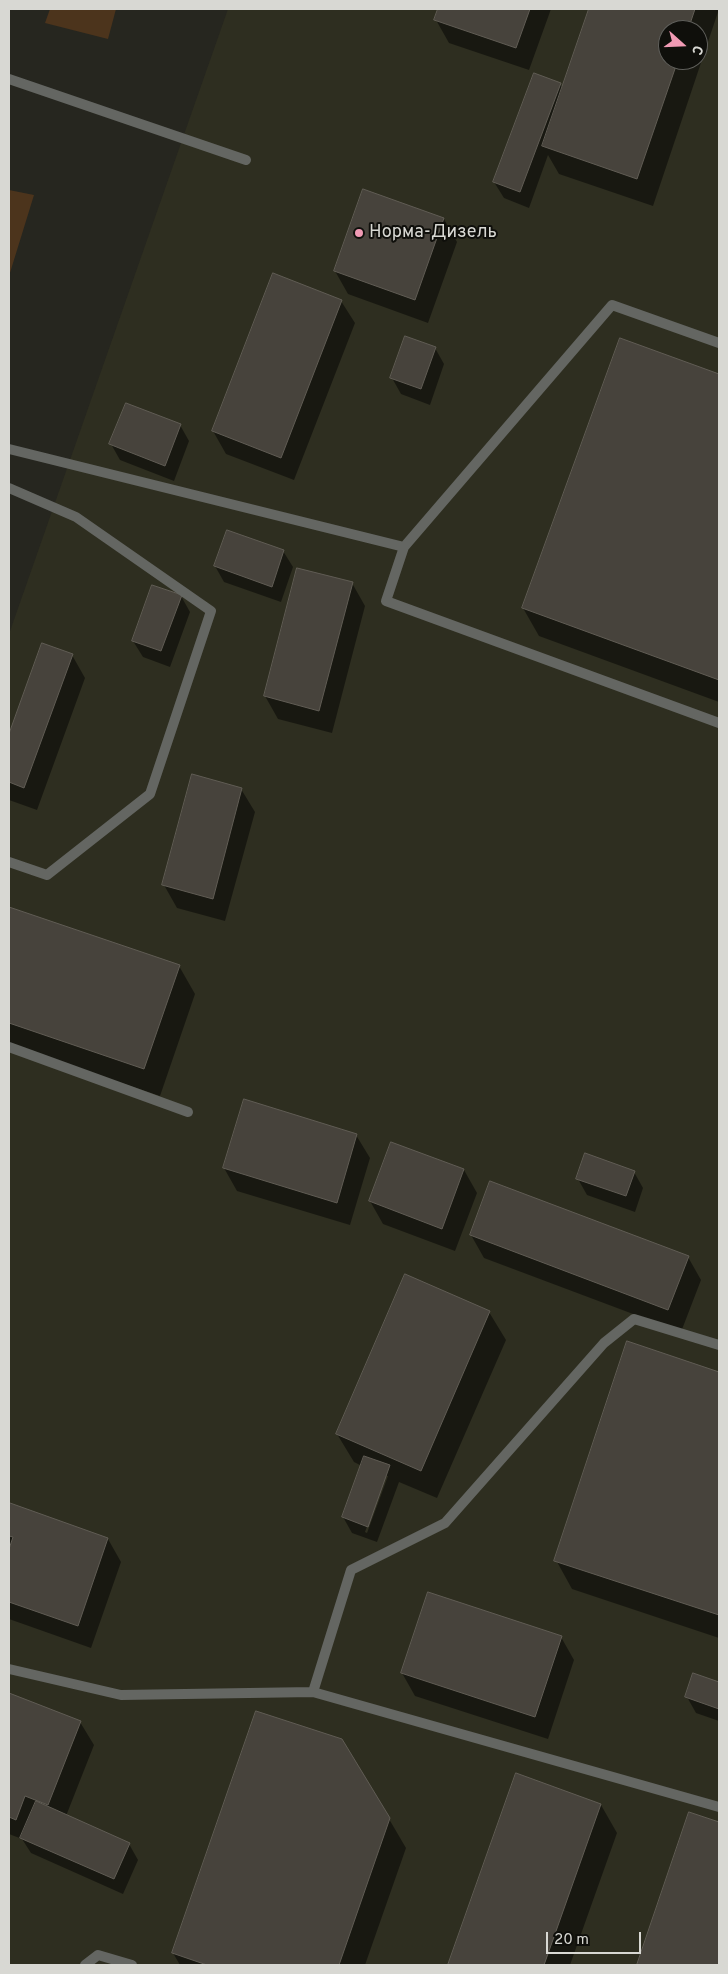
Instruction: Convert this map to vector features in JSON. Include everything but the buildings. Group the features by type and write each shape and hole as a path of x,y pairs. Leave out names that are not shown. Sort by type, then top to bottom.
{"lane":[{"path":"9,79 246,160"},
{"path":"719,342 612,305 404,547 386,601 719,723"},
{"path":"9,449 404,547"},
{"path":"9,488 76,517 212,611 150,794 47,875 9,862"},
{"path":"9,1047 188,1112"},
{"path":"313,1692 351,1570 445,1523 604,1343 634,1319 719,1345"},
{"path":"9,1669 121,1695 313,1692 719,1807"},
{"path":"85,1965 98,1955 132,1965"}],"shaded area":[{"path":"50,9 116,9 108,39 45,23"},
{"path":"228,9 719,9 719,1965 9,1965 9,634"},
{"path":"9,190 34,195 9,276"}],"place":[{"name":"Норма-Дизель","path":"359,233"}]}
